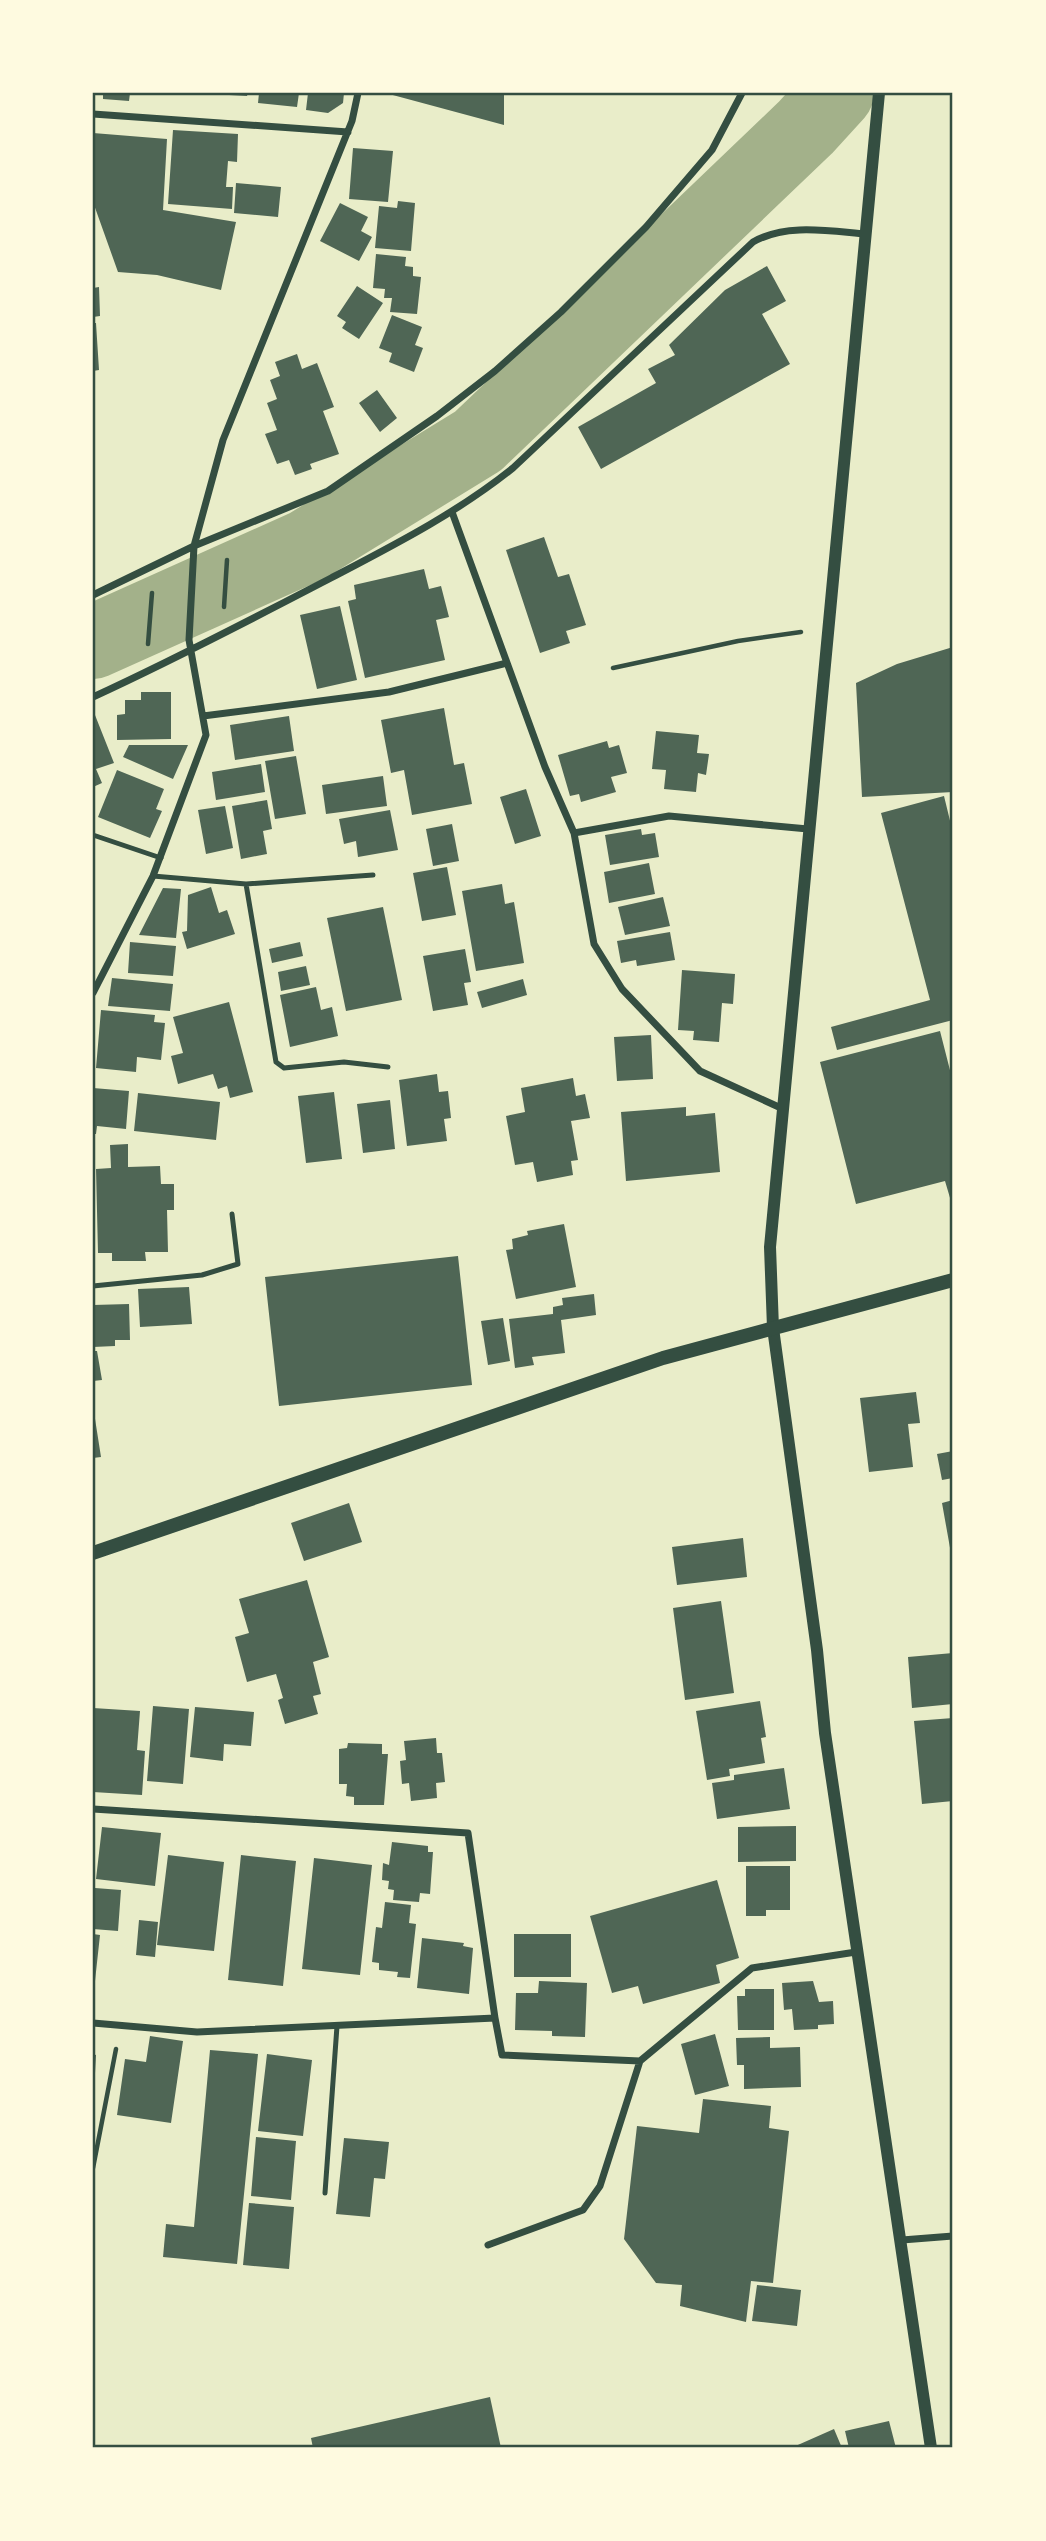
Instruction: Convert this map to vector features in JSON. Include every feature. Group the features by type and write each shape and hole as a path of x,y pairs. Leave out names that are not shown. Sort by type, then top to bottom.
{"main road":[{"path":"93,1553 663,1358 953,1280"}],"street":[{"path":"93,993 161,858 206,735 189,640 194,546 223,440 348,132 358,93"},
{"path":"93,595 194,546 328,491 437,416 495,371 561,312 646,226 712,150 742,93"},
{"path":"879,98 769,1247 773,1328 856,1952 902,2240 931,2448"},
{"path":"93,114 348,132"},
{"path":"93,697 191,652 481,494 513,468 753,242 769,233 814,230 866,234"},
{"path":"452,512 545,767 573,833 594,944 622,989 700,1071 781,1108"},
{"path":"203,716 389,692 507,663"},
{"path":"573,833 669,816 808,830"},
{"path":"93,1809 468,1833 502,2054 640,2061"},
{"path":"488,2245 583,2210 600,2186 640,2061 752,1968 856,1952"},
{"path":"93,2023 197,2032 495,2018"},
{"path":"902,2240 953,2236"}],"lane":[{"path":"93,835 161,858"},
{"path":"153,876 246,884 373,875"},
{"path":"246,884 276,1062 284,1068 344,1062 388,1067"},
{"path":"93,1286 202,1275 238,1264 232,1214"},
{"path":"325,2193 337,2026"}],"path":[{"path":"223,609 228,547"},
{"path":"148,646 153,581"},
{"path":"612,668 738,641 828,628"},
{"path":"93,2168 120,2026"}],"building":[{"path":"103,93 130,93 129,101 103,99"},
{"path":"229,93 248,93 247,96"},
{"path":"259,93 299,93 297,107 258,103"},
{"path":"308,93 344,93 343,103 328,113 306,110"},
{"path":"504,93 504,125 389,94"},
{"path":"173,130 238,134 237,162 228,161 226,187 233,187 232,209 168,204"},
{"path":"93,133 167,139 163,210 236,222 221,290 157,275 118,272 93,202"},
{"path":"353,148 393,151 388,202 349,199"},
{"path":"236,183 281,187 278,217 234,213"},
{"path":"398,201 415,203 411,251 375,248 379,206 397,208"},
{"path":"340,203 368,217 361,231 372,237 359,261 320,241"},
{"path":"376,254 406,257 405,266 413,267 413,276 421,277 417,314 390,312 392,298 384,298 385,289 373,288"},
{"path":"767,266 786,301 762,314 790,364 601,469 578,427 656,383 648,369 675,355 669,345 725,290"},
{"path":"357,286 383,303 359,339 342,328 346,322 337,316"},
{"path":"99,287 100,316 93,317 93,288"},
{"path":"392,315 422,327 415,345 423,348 414,372 389,362 392,353 379,348"},
{"path":"93,323 96,323 99,370 93,371"},
{"path":"297,354 302,369 317,363 334,407 323,411 339,454 310,464 312,469 295,475 289,460 277,464 265,434 277,430 267,403 277,399 270,380 280,376 275,362"},
{"path":"377,390 397,418 380,432 359,403"},
{"path":"544,537 558,577 569,574 586,625 566,631 570,643 540,653 506,550"},
{"path":"424,569 429,589 441,586 449,617 436,620 445,660 365,678 348,601 356,599 354,585"},
{"path":"340,606 357,680 317,689 300,615"},
{"path":"953,647 953,792 862,797 856,683 897,664"},
{"path":"141,692 171,692 171,739 117,740 117,715 125,714 125,700 141,700"},
{"path":"444,708 454,765 464,763 472,804 412,815 404,770 391,773 381,720"},
{"path":"93,710 114,763 96,769 102,783 93,787"},
{"path":"289,716 294,751 235,760 230,725"},
{"path":"656,731 699,735 697,753 709,754 706,775 698,773 696,792 664,789 666,770 652,769"},
{"path":"607,741 609,748 619,745 627,773 611,777 616,792 581,802 579,794 570,796 558,755"},
{"path":"129,745 188,745 173,779 123,757"},
{"path":"296,756 306,814 275,819 265,761"},
{"path":"261,764 265,792 216,800 212,772"},
{"path":"117,770 164,789 156,809 162,811 150,838 98,817"},
{"path":"383,776 387,806 326,814 322,785"},
{"path":"526,789 541,836 515,844 500,797"},
{"path":"944,796 953,833 953,1020 837,1050 831,1027 930,1000 881,813"},
{"path":"267,800 272,829 263,831 267,854 241,859 232,806"},
{"path":"225,806 233,848 206,854 198,810"},
{"path":"390,810 398,850 358,857 356,841 344,844 339,819"},
{"path":"452,824 459,861 433,866 426,829"},
{"path":"641,829 642,835 655,833 659,857 610,865 605,835"},
{"path":"649,863 655,894 609,903 604,872"},
{"path":"447,867 456,915 422,921 413,873"},
{"path":"502,884 505,904 514,902 524,963 476,971 462,891"},
{"path":"211,887 219,913 227,910 235,934 187,949 182,932 187,931 188,895"},
{"path":"163,888 181,889 176,938 139,935"},
{"path":"663,897 670,926 625,935 618,907"},
{"path":"383,907 402,1000 346,1011 327,918"},
{"path":"670,932 675,960 637,966 636,960 621,963 617,941"},
{"path":"130,942 176,946 173,976 128,973"},
{"path":"300,942 303,956 272,963 269,949"},
{"path":"465,949 471,982 464,983 468,1005 433,1011 423,956"},
{"path":"306,966 310,985 281,991 278,972"},
{"path":"682,970 735,974 733,1004 722,1003 719,1042 693,1040 694,1031 678,1030"},
{"path":"112,978 173,984 170,1011 108,1006"},
{"path":"523,979 527,995 482,1008 477,992"},
{"path":"316,987 321,1010 332,1007 338,1036 290,1047 280,995"},
{"path":"229,1002 253,1092 230,1098 227,1086 218,1089 213,1074 178,1084 171,1056 183,1053 173,1017"},
{"path":"101,1010 155,1015 154,1022 165,1023 161,1060 137,1057 136,1072 96,1068"},
{"path":"940,1031 953,1082 953,1208 945,1181 856,1204 820,1062"},
{"path":"651,1035 653,1079 617,1081 614,1037"},
{"path":"437,1074 439,1092 448,1091 451,1118 444,1119 447,1141 407,1146 399,1080"},
{"path":"573,1078 576,1096 585,1094 590,1118 571,1121 578,1160 571,1161 573,1175 537,1182 533,1162 515,1165 506,1116 525,1112 521,1088"},
{"path":"93,1088 129,1091 126,1129 97,1126 96,1134 93,1134"},
{"path":"334,1092 342,1159 306,1163 298,1096"},
{"path":"138,1093 220,1102 216,1140 134,1131"},
{"path":"390,1100 395,1149 363,1153 357,1104"},
{"path":"686,1107 686,1116 715,1113 720,1172 626,1181 621,1112"},
{"path":"128,1144 128,1167 160,1166 161,1184 174,1184 174,1210 167,1210 168,1252 145,1252 146,1261 112,1261 112,1253 98,1253 96,1169 111,1168 110,1145"},
{"path":"564,1224 576,1287 516,1299 506,1250 513,1249 512,1239 528,1235 527,1231"},
{"path":"458,1256 472,1385 279,1406 265,1277"},
{"path":"189,1287 192,1324 140,1327 138,1289"},
{"path":"594,1294 596,1315 561,1320 565,1353 532,1357 534,1365 515,1368 509,1319 553,1314 553,1307 563,1305 562,1298"},
{"path":"129,1304 130,1340 115,1340 115,1346 93,1347 93,1305"},
{"path":"503,1318 510,1361 488,1365 481,1321"},
{"path":"93,1351 97,1351 102,1380 93,1381"},
{"path":"916,1392 920,1423 908,1424 913,1467 869,1472 860,1398"},
{"path":"93,1406 101,1457 93,1458"},
{"path":"953,1451 953,1478 942,1480 937,1454"},
{"path":"953,1500 953,1559 952,1559 942,1503"},
{"path":"349,1503 362,1542 304,1561 291,1523"},
{"path":"743,1538 747,1577 677,1585 672,1547"},
{"path":"307,1580 329,1657 313,1662 321,1694 313,1696 318,1714 285,1724 278,1700 283,1698 276,1674 247,1682 235,1637 249,1633 239,1599"},
{"path":"721,1601 734,1693 685,1700 673,1608"},
{"path":"953,1653 953,1704 912,1708 908,1657"},
{"path":"760,1701 766,1737 761,1738 765,1763 729,1769 730,1776 707,1780 696,1711"},
{"path":"153,1706 189,1709 183,1784 147,1781"},
{"path":"195,1707 254,1712 251,1746 224,1744 223,1761 190,1757"},
{"path":"93,1708 140,1711 137,1750 145,1751 142,1795 93,1792"},
{"path":"953,1718 953,1801 922,1804 914,1721"},
{"path":"436,1738 437,1753 442,1753 445,1782 436,1783 437,1798 411,1801 409,1783 402,1784 400,1761 406,1760 404,1741"},
{"path":"348,1743 382,1744 382,1754 388,1754 384,1805 354,1805 354,1797 346,1796 347,1784 339,1784 339,1749 347,1748"},
{"path":"784,1768 790,1809 717,1819 712,1783 734,1780 734,1775"},
{"path":"796,1826 796,1861 738,1862 738,1827"},
{"path":"102,1827 161,1833 155,1886 96,1879"},
{"path":"392,1842 428,1846 428,1852 433,1852 430,1894 420,1893 419,1902 393,1900 394,1890 388,1889 389,1881 382,1880 383,1863 389,1865"},
{"path":"168,1855 224,1862 214,1951 157,1945"},
{"path":"241,1855 296,1861 283,1986 228,1980"},
{"path":"314,1858 372,1865 360,1975 302,1969"},
{"path":"746,1866 790,1866 790,1910 766,1910 766,1916 746,1916"},
{"path":"717,1880 739,1958 716,1965 720,1983 643,2004 638,1986 612,1993 590,1916"},
{"path":"95,1888 121,1890 118,1931 93,1929"},
{"path":"385,1902 411,1905 409,1923 416,1924 410,1978 397,1977 398,1972 379,1970 379,1963 372,1962 376,1927 382,1928"},
{"path":"139,1920 158,1922 155,1957 136,1955"},
{"path":"93,1934 100,1935 95,1981 93,1981"},
{"path":"514,1934 571,1934 571,1977 514,1977"},
{"path":"422,1938 464,1943 463,1946 473,1948 469,1994 417,1988"},
{"path":"539,1981 587,1983 585,2037 552,2036 552,2031 515,2030 516,1993 538,1993"},
{"path":"813,1981 819,2002 833,2001 834,2024 818,2025 818,2029 794,2030 792,2009 784,2010 782,1983"},
{"path":"745,1989 774,1989 774,2030 738,2030 737,1996 745,1996"},
{"path":"715,2034 729,2086 695,2095 681,2044"},
{"path":"150,2036 183,2041 171,2123 117,2115 125,2059 146,2062"},
{"path":"770,2037 770,2048 800,2047 801,2087 744,2089 744,2065 737,2065 736,2038"},
{"path":"210,2050 258,2054 237,2264 163,2257 166,2224 194,2227"},
{"path":"93,2054 96,2055 95,2073 93,2073"},
{"path":"267,2054 312,2060 303,2136 258,2131"},
{"path":"703,2099 771,2106 769,2128 789,2131 773,2283 751,2281 746,2322 680,2306 682,2285 656,2283 624,2239 637,2126 699,2133"},
{"path":"256,2137 296,2141 291,2200 251,2196"},
{"path":"344,2138 389,2142 385,2179 374,2178 370,2217 336,2214"},
{"path":"249,2203 294,2207 289,2269 243,2265"},
{"path":"757,2285 801,2290 797,2326 752,2321"},
{"path":"490,2397 501,2448 313,2448 311,2438"},
{"path":"889,2421 896,2448 849,2448 845,2431"},
{"path":"834,2429 842,2448 791,2448"}],"waterway":[{"path":"93,642 307,546 478,441 806,127 837,93"}]}
